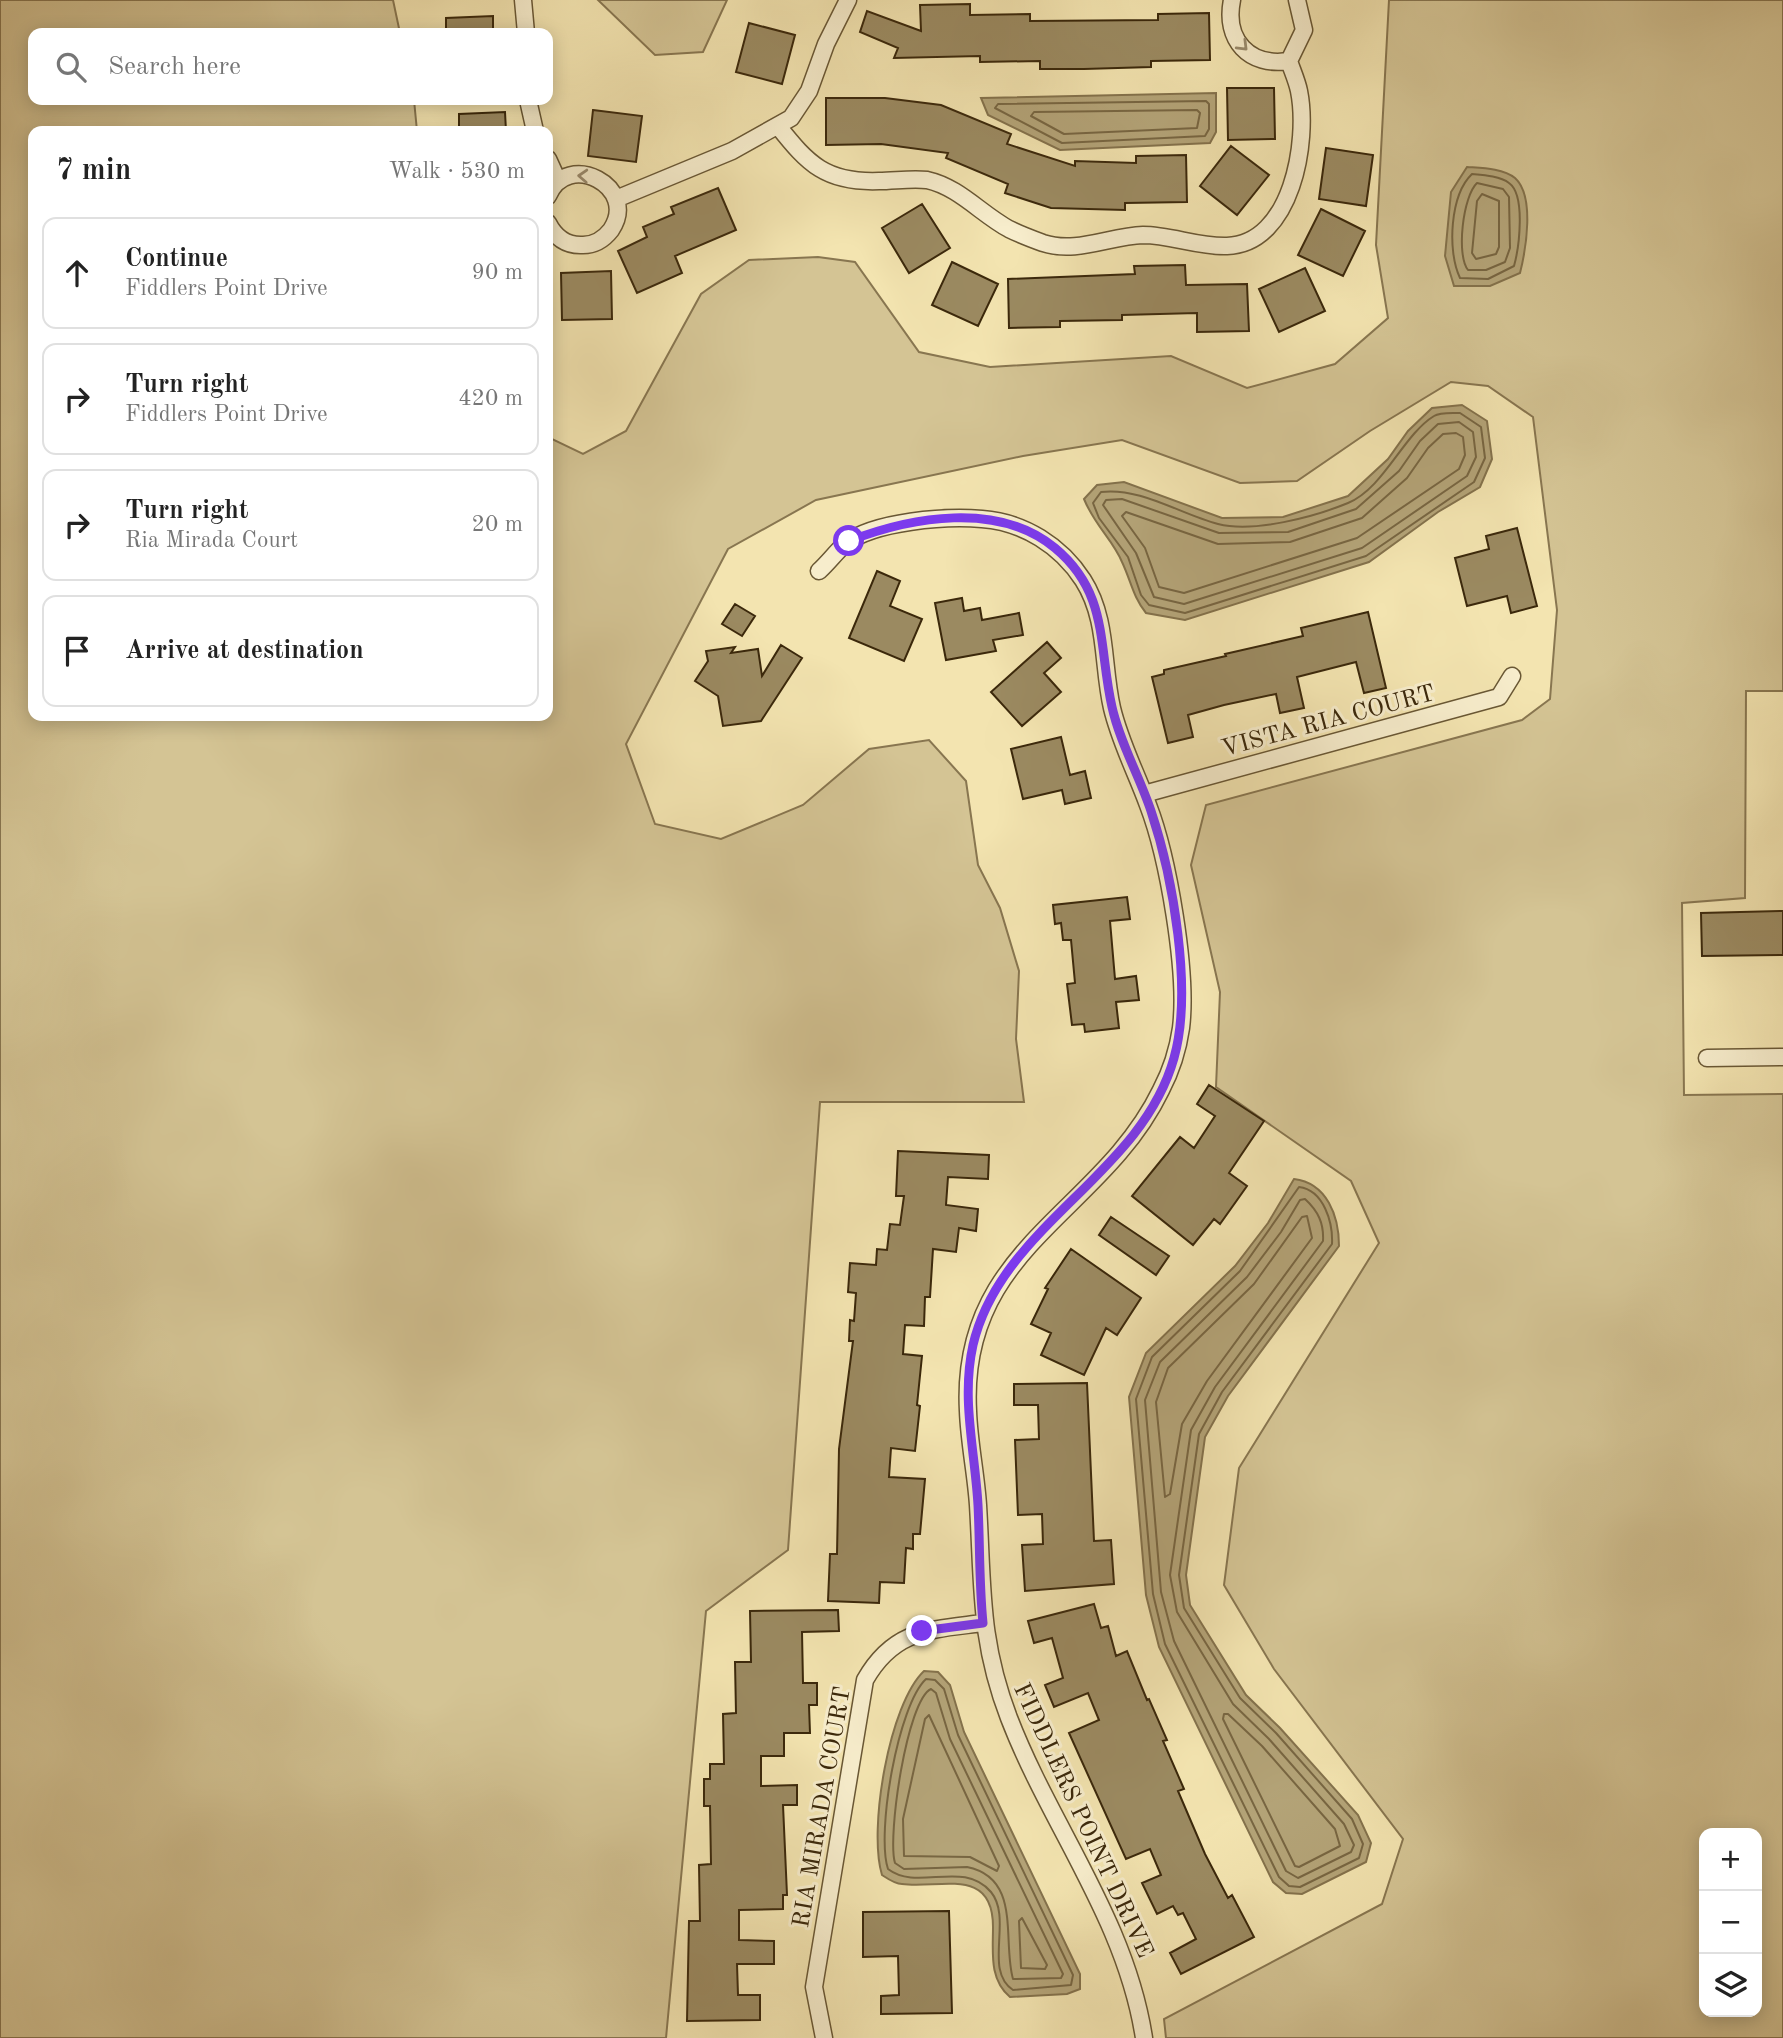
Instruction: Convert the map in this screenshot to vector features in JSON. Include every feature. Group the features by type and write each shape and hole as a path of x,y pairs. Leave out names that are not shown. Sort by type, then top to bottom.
{"street":[{"path":"523,0 526,28"},
{"path":"616,199 732,151 791,118 809,91 826,44 848,0"},
{"path":"1232,0 1232,34 1247,52 1271,63 1289,61"},
{"path":"778,125 807,162 834,176 873,182 926,180 950,189 1008,228 1046,244 1079,247 1139,236 1164,236 1228,247 1257,239 1271,226 1286,201 1297,164 1302,125 1299,90 1289,61 1304,30 1297,0"},
{"path":"529,105 534,126"},
{"path":"553,170 558,181"},
{"path":"553,188 558,181 580,173 592,175 611,188 618,211 609,233 588,245 565,242 553,231"},
{"name":"FIDDLERS POINT DRIVE","path":"819,572 849,541 908,522 984,519 1032,533 1053,546 1079,574 1097,607 1112,707 1124,747 1160,839 1180,969 1181,1028 1173,1060 1147,1113 1083,1191 1028,1244 1007,1270 980,1322 968,1380 968,1413 978,1505 983,1623 997,1684 1011,1723 1118,1941 1132,1980 1144,2038"},
{"name":"VISTA RIA COURT","path":"1144,794 1499,697 1513,676"},
{"path":"1707,1058 1783,1057"},
{"name":"RIA MIRADA COURT","path":"824,2038 814,1987 865,1680 887,1650 904,1638 922,1631 983,1623"}],"shaded area":[{"path":"0,0 393,0 399,28 28,28 28,105 414,105 417,126 28,126 28,721 553,721 553,439 583,454 626,431 701,294 749,260 818,257 855,262 919,352 990,367 1171,356 1247,388 1335,364 1388,318 1376,245 1389,0 1783,0 1783,691 1746,691 1745,898 1682,903 1684,1095 1783,1094 1783,2038 1166,2038 1164,2019 1382,1904 1403,1839 1274,1669 1224,1585 1239,1468 1379,1243 1351,1181 1216,1087 1220,992 1191,865 1206,805 1522,720 1550,699 1557,610 1533,417 1488,386 1451,382 1370,431 1297,481 1240,483 1122,440 1023,456 816,500 728,549 626,744 655,824 721,839 803,805 869,749 929,740 966,781 978,865 1000,908 1019,971 1016,1039 1024,1102 820,1102 788,1550 706,1611 666,2038 0,2038"},
{"path":"598,0 727,0 703,52 655,55"}],"water":[{"path":"1216,93 1216,132 1210,143 1060,150 988,115 981,98"},
{"path":"1467,167 1492,169 1510,175 1521,186 1525,197 1527,223 1520,273 1490,286 1454,286 1445,256 1451,192"},
{"path":"1462,405 1487,421 1492,459 1480,487 1438,512 1369,562 1185,620 1146,613 1135,595 1118,554 1084,499 1097,485 1124,482 1222,518 1283,517 1348,496 1388,459 1408,431 1432,408"},
{"path":"1294,1179 1315,1187 1323,1194 1337,1223 1339,1246 1228,1396 1205,1437 1186,1575 1190,1605 1246,1695 1280,1728 1358,1815 1371,1843 1366,1862 1302,1894 1286,1893 1273,1882 1159,1647 1146,1595 1129,1397 1146,1353 1235,1266 1268,1223"},
{"path":"924,1671 938,1672 950,1685 964,1732 1080,1974 1080,1989 1067,1994 1010,1997 995,1974 991,1908 984,1895 962,1884 899,1884 882,1875 878,1855 878,1829 885,1768 901,1710 912,1687"}],"building":[{"path":"970,4 970,15 1030,14 1030,21 1158,20 1158,14 1209,13 1210,60 1151,61 1151,67 1040,69 1040,61 980,62 980,56 894,58 898,48 860,32 867,11 921,31 920,5"},
{"path":"493,16 493,28 446,28 446,18"},
{"path":"749,23 795,35 782,84 736,72"},
{"path":"1227,88 1274,88 1275,139 1228,140"},
{"path":"826,98 885,98 941,105 1011,134 1007,144 1075,166 1075,161 1136,163 1136,156 1186,155 1187,202 1125,203 1125,210 1051,208 1005,193 1008,184 946,158 948,153 881,144 826,145"},
{"path":"593,110 642,116 636,162 588,156"},
{"path":"505,112 506,126 459,126 459,114"},
{"path":"1231,146 1269,175 1237,215 1200,186"},
{"path":"1326,148 1373,155 1366,206 1319,199"},
{"path":"718,188 736,230 675,256 682,273 637,293 618,251 647,237 643,227 674,214 671,207"},
{"path":"922,204 950,248 909,273 882,228"},
{"path":"1321,209 1365,231 1343,276 1298,255"},
{"path":"952,262 998,284 978,326 932,305"},
{"path":"1185,265 1186,285 1247,284 1249,331 1197,332 1197,313 1122,315 1122,320 1060,321 1060,327 1009,328 1008,279 1135,274 1134,266"},
{"path":"1305,268 1325,311 1279,332 1259,289"},
{"path":"611,271 612,319 562,320 561,273"},
{"path":"1517,528 1537,606 1511,613 1507,596 1467,606 1455,558 1489,549 1486,536"},
{"path":"877,571 900,581 890,606 922,619 904,661 849,638"},
{"path":"962,598 964,611 980,608 982,620 1019,613 1023,635 993,640 996,651 946,660 935,603"},
{"path":"735,604 755,616 742,636 722,624"},
{"path":"1368,612 1386,688 1364,693 1356,662 1297,677 1304,708 1280,713 1276,694 1224,705 1188,715 1193,737 1168,743 1152,677 1164,674 1164,670 1303,636 1301,628"},
{"path":"1047,642 1061,658 1044,673 1061,692 1022,726 991,692"},
{"path":"781,645 802,658 761,721 723,726 718,696 695,681 708,661 706,651 735,647 731,653 758,649 762,676"},
{"path":"1061,737 1070,775 1085,771 1091,798 1065,804 1062,790 1023,799 1011,749"},
{"path":"1127,897 1130,919 1110,921 1115,979 1136,976 1139,1000 1116,1002 1119,1028 1085,1032 1084,1024 1072,1025 1067,984 1075,983 1071,940 1063,940 1061,923 1055,924 1053,905"},
{"path":"1783,911 1783,955 1702,956 1701,913"},
{"path":"1209,1085 1264,1121 1229,1173 1247,1186 1220,1224 1214,1219 1193,1245 1132,1196 1180,1137 1194,1148 1215,1116 1197,1104"},
{"path":"898,1151 989,1155 988,1179 948,1177 946,1205 978,1209 976,1231 959,1228 956,1252 933,1249 930,1297 925,1297 924,1326 905,1325 903,1354 922,1356 917,1405 920,1406 915,1451 891,1448 889,1477 925,1479 920,1534 913,1534 913,1549 906,1548 904,1583 880,1582 879,1603 828,1601 830,1554 837,1554 839,1449 853,1341 849,1341 850,1320 854,1321 856,1293 848,1292 850,1263 876,1265 877,1249 887,1250 890,1224 900,1225 904,1196 896,1196"},
{"path":"1111,1217 1169,1256 1156,1275 1099,1235"},
{"path":"1071,1249 1141,1298 1117,1335 1106,1328 1084,1375 1041,1355 1051,1333 1031,1324 1048,1289 1045,1288"},
{"path":"1087,1383 1094,1541 1111,1540 1114,1584 1025,1591 1022,1545 1043,1544 1042,1514 1018,1515 1015,1440 1039,1439 1038,1405 1014,1405 1014,1384"},
{"path":"1094,1604 1101,1628 1108,1626 1116,1656 1127,1651 1167,1740 1163,1741 1184,1789 1178,1791 1205,1854 1228,1898 1232,1895 1254,1937 1181,1974 1170,1953 1196,1939 1183,1913 1178,1915 1173,1906 1157,1914 1142,1883 1161,1875 1150,1849 1126,1859 1069,1733 1099,1720 1088,1693 1054,1707 1045,1685 1063,1678 1052,1638 1034,1643 1028,1621"},
{"path":"838,1610 839,1631 802,1632 803,1683 817,1683 817,1705 809,1705 810,1733 784,1733 784,1756 761,1756 761,1786 797,1785 797,1805 783,1805 787,1895 783,1895 783,1909 739,1910 739,1940 774,1941 774,1964 737,1964 738,1995 760,1995 760,2020 687,2021 689,1921 700,1921 699,1865 711,1864 710,1806 704,1806 704,1779 710,1779 710,1764 724,1764 723,1714 736,1713 735,1662 751,1662 750,1611"},
{"path":"949,1911 952,2013 881,2014 881,1996 899,1995 898,1956 863,1957 863,1912"}],"route":[{"path":"849,541 908,522 984,519 1009,524 1032,533 1053,546 1072,564 1097,607 1103,632 1112,707 1124,747 1160,839 1180,969 1181,1028 1161,1091 1122,1146 1083,1191 1028,1244 1007,1270 980,1322 968,1380 968,1413 978,1505 979,1581 983,1623 922,1631"}]}
